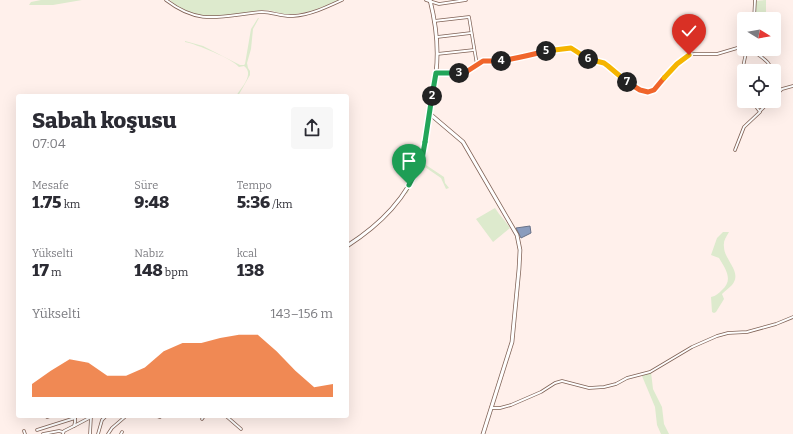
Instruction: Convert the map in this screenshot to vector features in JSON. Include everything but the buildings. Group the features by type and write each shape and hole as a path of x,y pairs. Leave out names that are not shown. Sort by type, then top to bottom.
{"street":[{"path":"166,0 187,14 214,18 264,12 281,16 293,16 315,11 342,0"},
{"path":"426,0 439,4 466,0"},
{"path":"754,0 754,12"},
{"path":"349,245 382,220 391,211 409,185 422,159 436,73 437,54 437,37 430,1"},
{"path":"434,21 469,18 477,65"},
{"path":"437,37 471,33"},
{"path":"436,73 462,73 472,69 483,61 495,62 523,55 571,48 590,60 604,63 627,82 640,90 648,92 652,91 669,71 689,55 717,54 737,48"},
{"path":"437,54 474,50"},
{"path":"758,56 769,64"},
{"path":"781,90 793,86"},
{"path":"735,150 744,127 763,108"},
{"path":"430,114 463,142 517,235 519,242 519,268 512,342 484,434"},
{"path":"492,408 500,408 511,405 562,381 589,388 604,387 616,384 627,378 650,372 692,347 717,336 728,333 747,332 776,324 793,317"},
{"path":"37,430 72,418"},
{"path":"74,426 75,418"},
{"path":"43,434 59,430 63,433 89,418"},
{"path":"90,434 91,418"},
{"path":"98,434 104,418"},
{"path":"108,434 112,428 124,418"},
{"path":"228,418 241,429"}],"green space":[{"path":"41,0 82,0 53,5 29,5 31,2"},
{"path":"170,0 340,0 298,14 284,14 266,10 205,16 177,7"},
{"path":"766,0 766,12 755,12 755,1"},
{"path":"259,18 253,29 251,49 247,63 250,75 239,94 237,94 248,77 247,69 244,66 239,67 222,56 185,42 185,41 203,46 240,65 244,65 251,29"},
{"path":"425,154 423,163 444,177 445,183 449,188 446,189 441,178 422,165 407,194 406,193"},
{"path":"495,208 510,228 493,242 476,219"},
{"path":"723,232 729,232 724,241 724,247 734,271 735,280 732,285 722,294 724,299 714,313 712,312 711,297 726,286 728,278 726,270 719,258 711,255 717,238"},
{"path":"651,372 653,389 662,407 664,424 669,434 661,434 657,425 655,407 642,376"}],"water":[{"path":"530,226 531,233 521,238 516,228"}],"route":[{"path":"409,185 422,159 436,73 462,73 472,69 483,61 495,62 523,55 531,55 568,47 574,49 590,60 604,63 627,82 643,92 650,92 669,71 689,55"}]}
